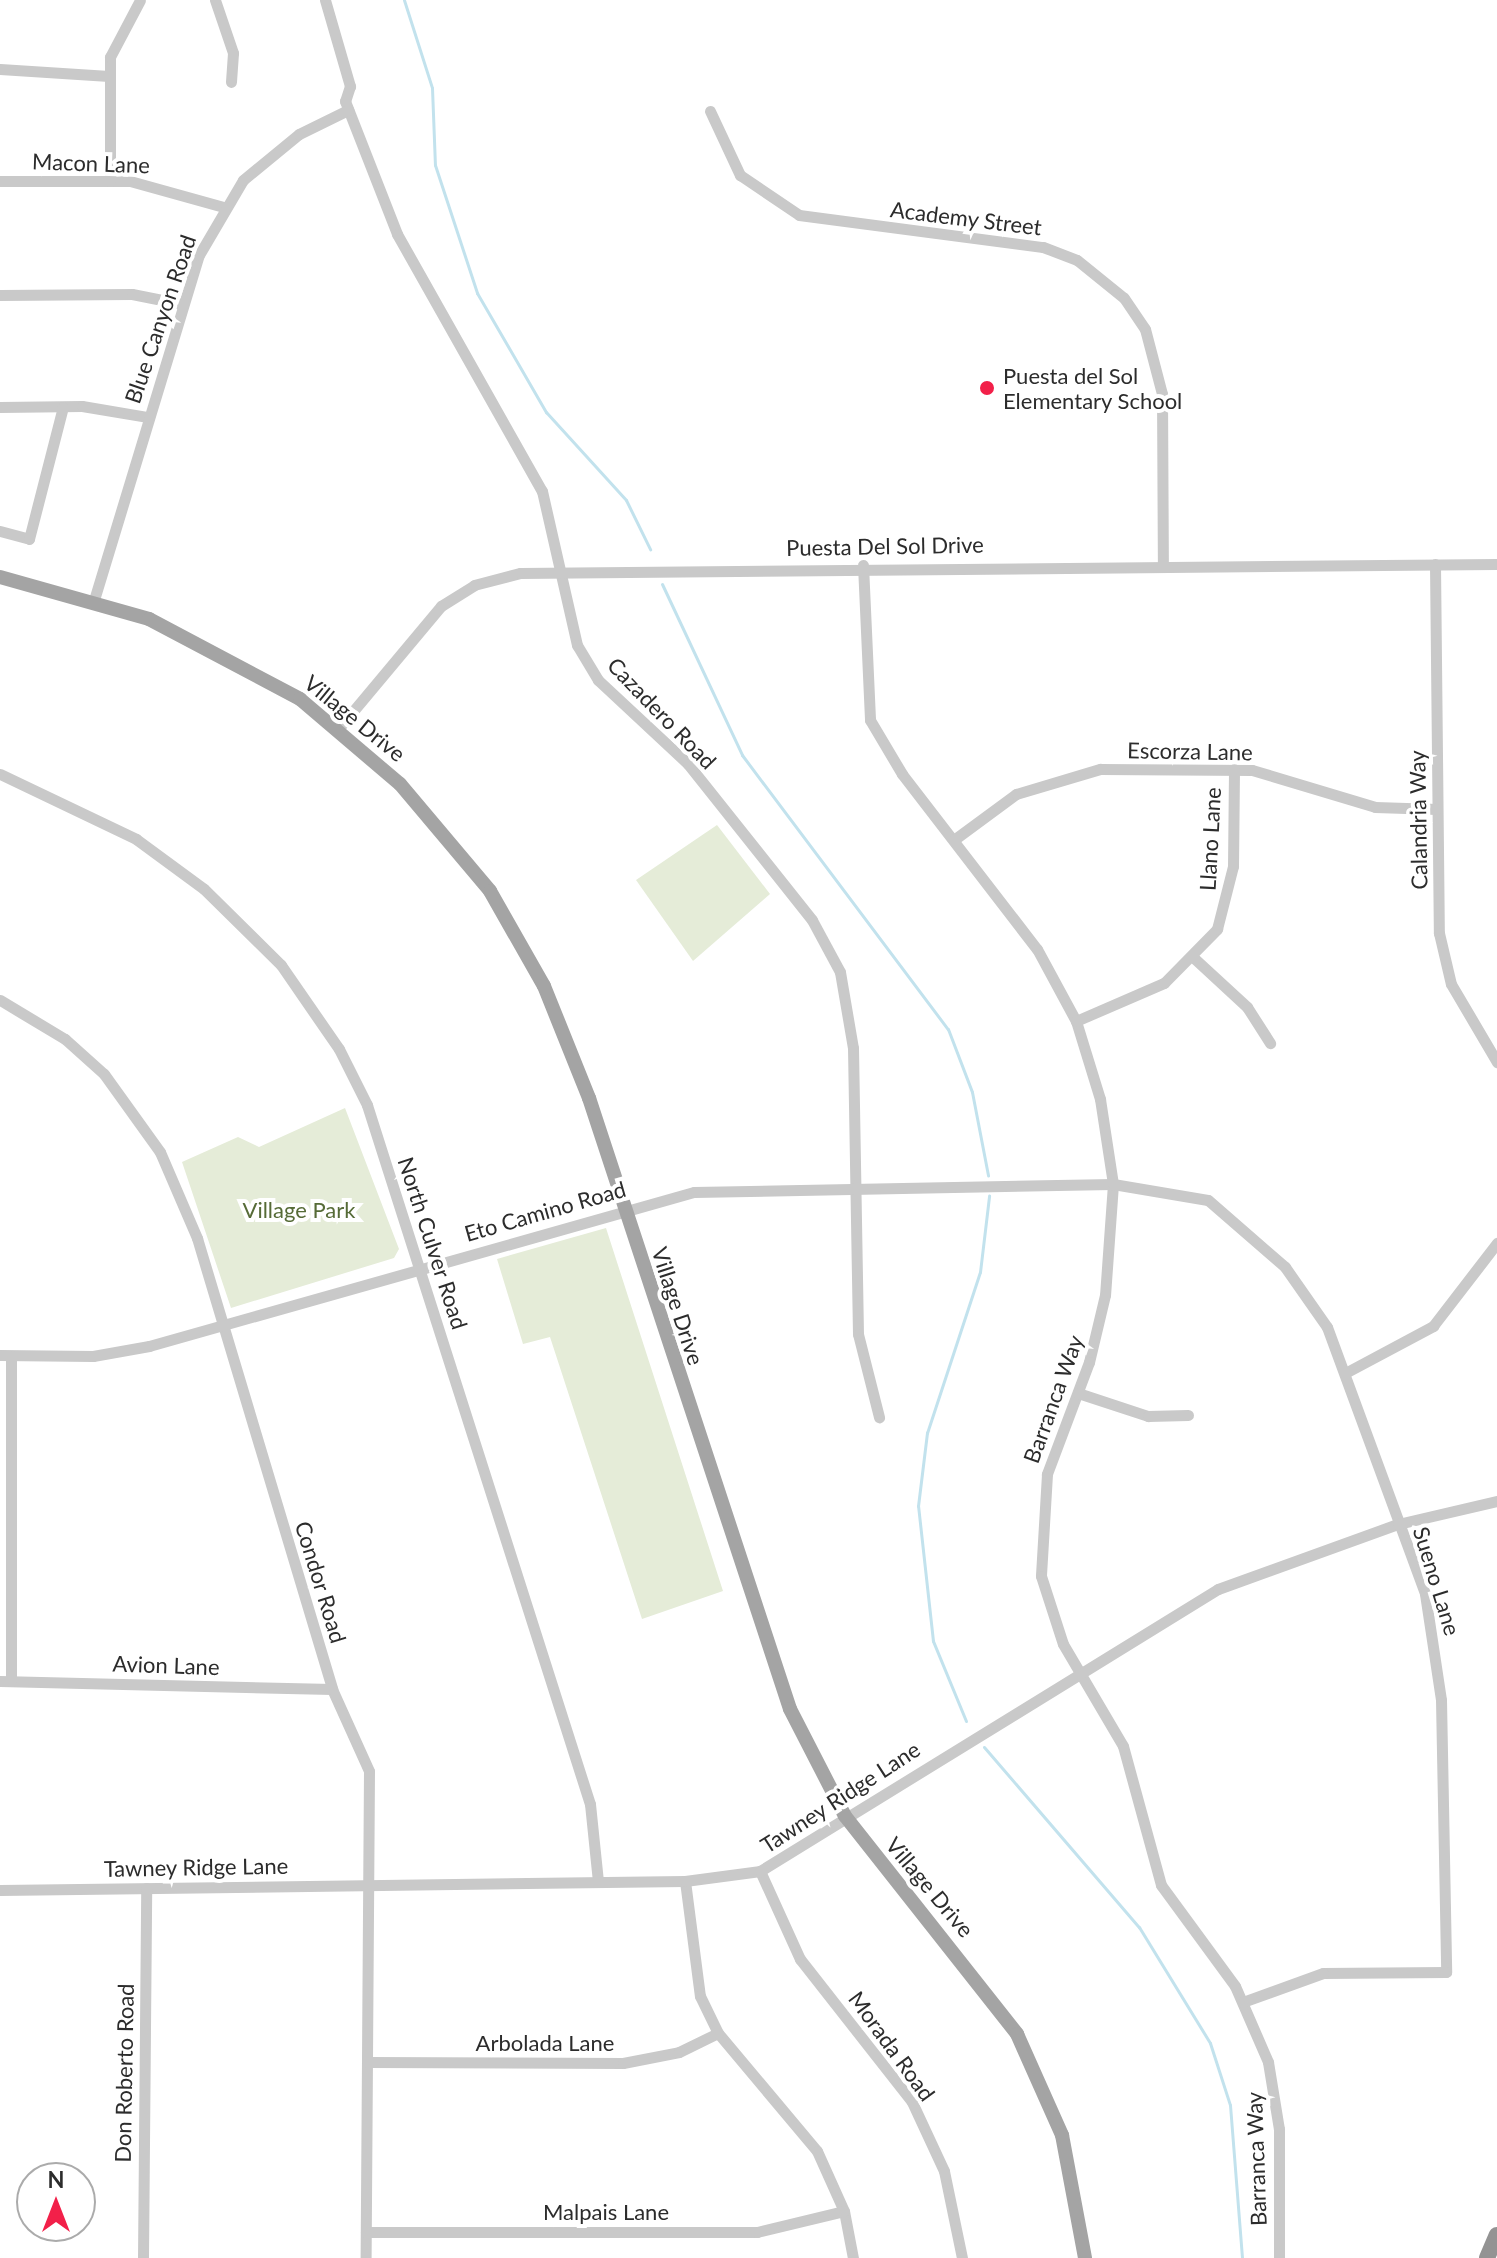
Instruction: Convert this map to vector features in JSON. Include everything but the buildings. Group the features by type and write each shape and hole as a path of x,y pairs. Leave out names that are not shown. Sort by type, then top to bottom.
{"highway":[{"path":"1487,2258 1497,2235"}],"main road":[{"name":"Village Drive","path":"0,577 94,600 230,656 339,728 452,840 521,942 564,1031 768,1653 845,1816 1017,2034 1062,2135 1085,2258"}],"street":[{"path":"110,181 109,76 113,45 140,0"},
{"path":"215,0 230,40 231,82"},
{"name":"Cazadero Road","path":"325,0 350,86 348,110 403,246 533,470 577,645 598,680 688,764 832,953 851,1023 858,1334 879,1417"},
{"path":"0,69 109,76"},
{"name":"Blue Canyon Road","path":"94,600 182,304 224,207 272,153 348,110"},
{"name":"Academy Street","path":"710,111 740,175 799,215 1043,247 1077,260 1124,298 1145,329 1162,394 1163,565"},
{"name":"Macon Lane","path":"0,181 110,181 161,185 224,207"},
{"path":"0,295 132,294 182,304"},
{"path":"0,407 63,407 148,417"},
{"path":"0,531 29,539 63,407"},
{"name":"Calandria Way","path":"1435,564 1437,809 1443,960 1497,1062"},
{"name":"Puesta Del Sol Drive","path":"339,728 456,594 497,576 863,565 1497,564"},
{"name":"Barranca Way","path":"863,565 870,720 902,774 1009,907 1076,1021 1113,1184 1105,1295 1078,1393 1047,1474 1038,1531 1045,1598 1078,1669 1123,1746 1161,1885 1243,2002 1277,2097 1279,2258"},
{"name":"Escorza Lane","path":"955,839 1016,794 1074,772 1234,769 1375,807 1437,809"},
{"name":"Llano Lane","path":"1076,1021 1164,983 1195,959 1217,929 1230,892 1234,769"},
{"name":"North Culver Road","path":"0,774 136,839 204,889 281,965 339,1049 367,1105 590,1804 598,1881"},
{"path":"1195,959 1247,1007 1270,1043"},
{"name":"Condor Road","path":"0,1000 65,1039 133,1110 191,1224 332,1689 369,1771 366,2258"},
{"name":"Eto Camino Road","path":"6,1356 121,1353 624,1209 723,1188 1113,1184"},
{"name":"Sueno Lane","path":"1113,1184 1182,1191 1229,1213 1308,1297 1347,1372 1437,1641 1446,1972 1323,1973 1243,2002"},
{"path":"1347,1372 1433,1326 1497,1243"},
{"path":"5,1681 6,1356"},
{"path":"1078,1393 1148,1416 1188,1415"},
{"name":"Tawney Ridge Lane","path":"0,1890 685,1881 760,1871 1078,1669 1218,1589 1398,1524 1497,1501"},
{"name":"Avion Lane","path":"5,1681 332,1689"},
{"name":"Morada Road","path":"760,1871 800,1959 912,2102 944,2171 962,2258"},
{"path":"685,1881 691,1967 718,2033 817,2151 844,2211 853,2258"},
{"name":"Don Roberto Road","path":"143,2258 146,1888"},
{"name":"Arbolada Lane","path":"367,2062 623,2063 679,2052 718,2033"},
{"name":"Malpais Lane","path":"366,2232 757,2232 844,2211"}],"green space":[{"path":"717,825 770,894 693,961 636,880"},
{"name":"Village Park","path":"345,1108 399,1249 394,1258 231,1308 182,1162 238,1137 259,1147"},
{"path":"606,1228 723,1591 642,1619 550,1337 523,1344 497,1259"}],"waterway":[{"path":"404,0 432,88 435,165 477,293 546,412 626,500 650,549"},
{"path":"662,584 742,755 948,1029 972,1092 988,1175"},
{"path":"966,1721 933,1641 918,1506 927,1433 980,1272 989,1196"},
{"path":"984,1747 1139,1927 1210,2043 1230,2105 1242,2258"}],"place":[{"name":"Puesta del Sol Elementary School","path":"987,388"}]}
